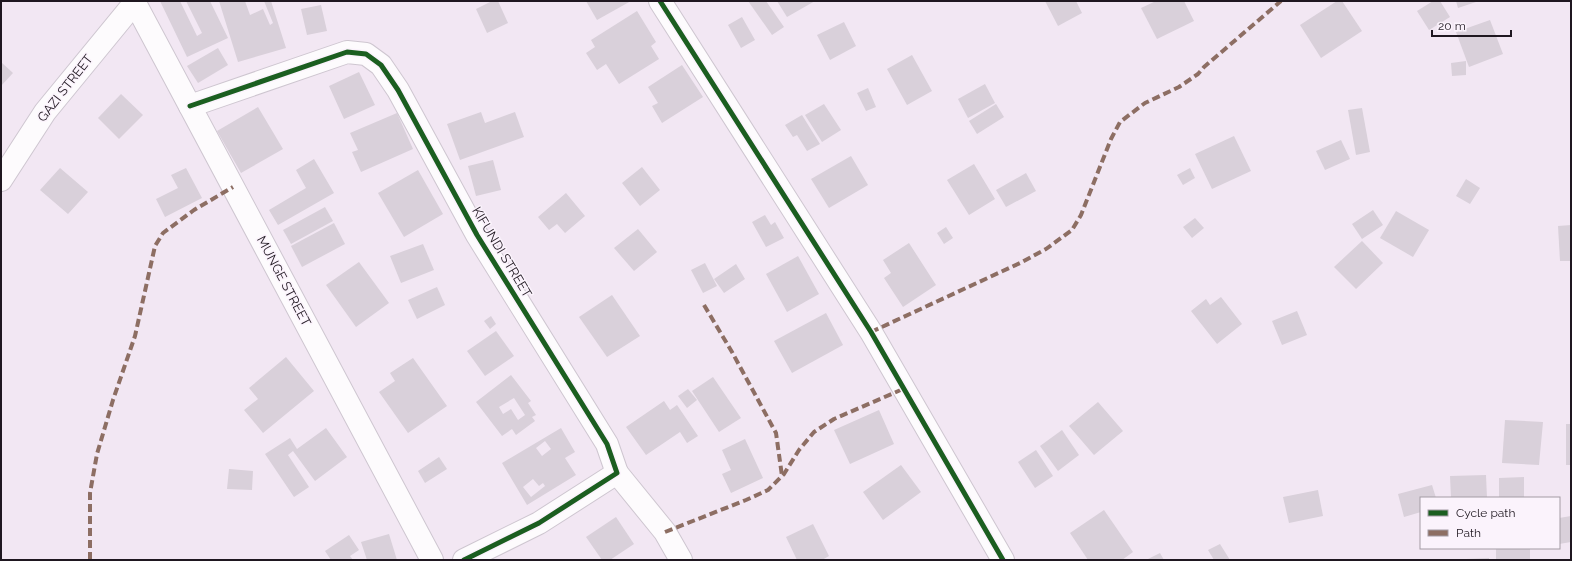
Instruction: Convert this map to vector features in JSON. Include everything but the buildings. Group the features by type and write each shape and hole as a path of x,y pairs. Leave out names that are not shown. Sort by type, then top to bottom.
{"street":[{"path":"660,1 871,332 1003,560"},
{"name":"MUNGE STREET","path":"135,2 432,560"},
{"name":"GAZI STREET","path":"1,180 44,112 135,2"},
{"name":"KIFUNDI STREET","path":"190,106 347,52 366,54 381,65 398,90 477,235 607,444 617,473"},
{"path":"1,150 44,112"},
{"path":"464,560 539,523 617,473 665,532 681,560"}],"marked path":[{"path":"871,332 1020,263 1046,249 1072,230 1081,215 1111,139 1120,122 1145,103 1179,87 1198,74 1204,67 1281,1"},
{"path":"90,560 90,493 97,454 113,400 135,336 155,246 163,233 194,210 233,187"},
{"path":"704,305 732,352 776,433 782,476"},
{"path":"665,532 768,490 784,474 799,450 814,432 834,419 903,389"}],"cycle path":[{"path":"660,1 871,332 1003,560"},
{"path":"190,106 347,52 366,54 381,65 398,90 477,235 607,444 617,473 539,523 464,560"}]}
